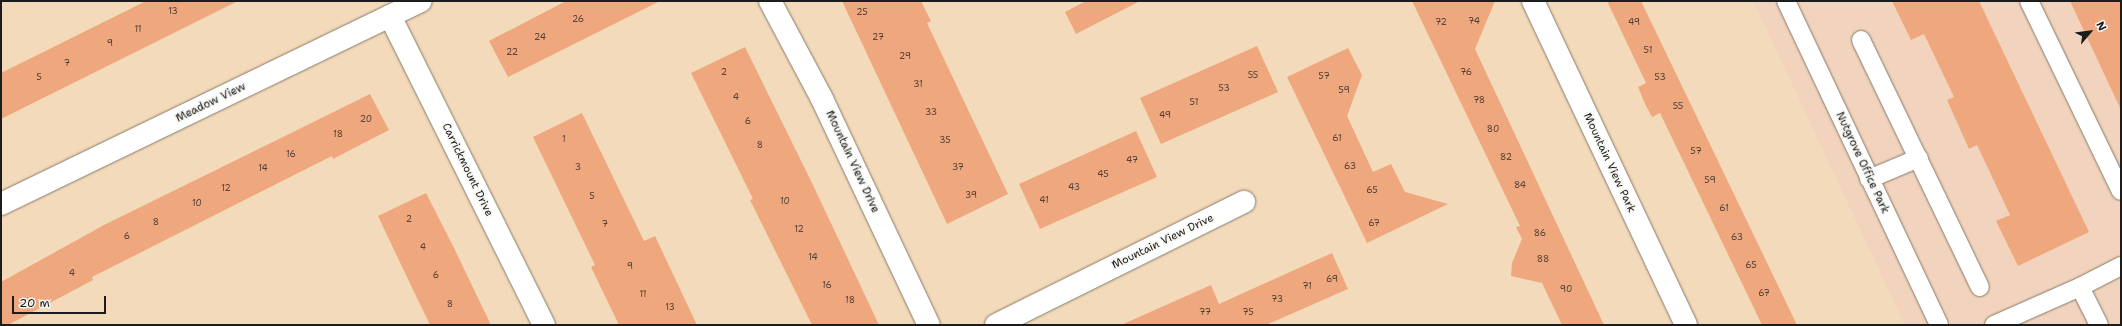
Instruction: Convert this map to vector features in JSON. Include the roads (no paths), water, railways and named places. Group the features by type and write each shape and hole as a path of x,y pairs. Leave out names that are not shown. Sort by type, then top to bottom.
{"street":[{"name":"Meadow View","path":"1,204 420,1"},
{"name":"Mountain View Drive","path":"770,1 822,99 929,325"},
{"name":"Mountain View Park","path":"1533,1 1686,325"},
{"name":"Carrickmount Drive","path":"390,16 544,325"},
{"name":"Mountain View Drive","path":"996,325 1244,202"}],"lane":[{"path":"2029,1 2121,191"},
{"name":"Nutgrove Office Park","path":"1792,3 1869,179 1939,325"},
{"path":"1861,40 1980,287"},
{"path":"1869,179 1919,158"},
{"path":"1994,325 2080,287 2121,266"},
{"path":"2080,287 2099,325"}]}
